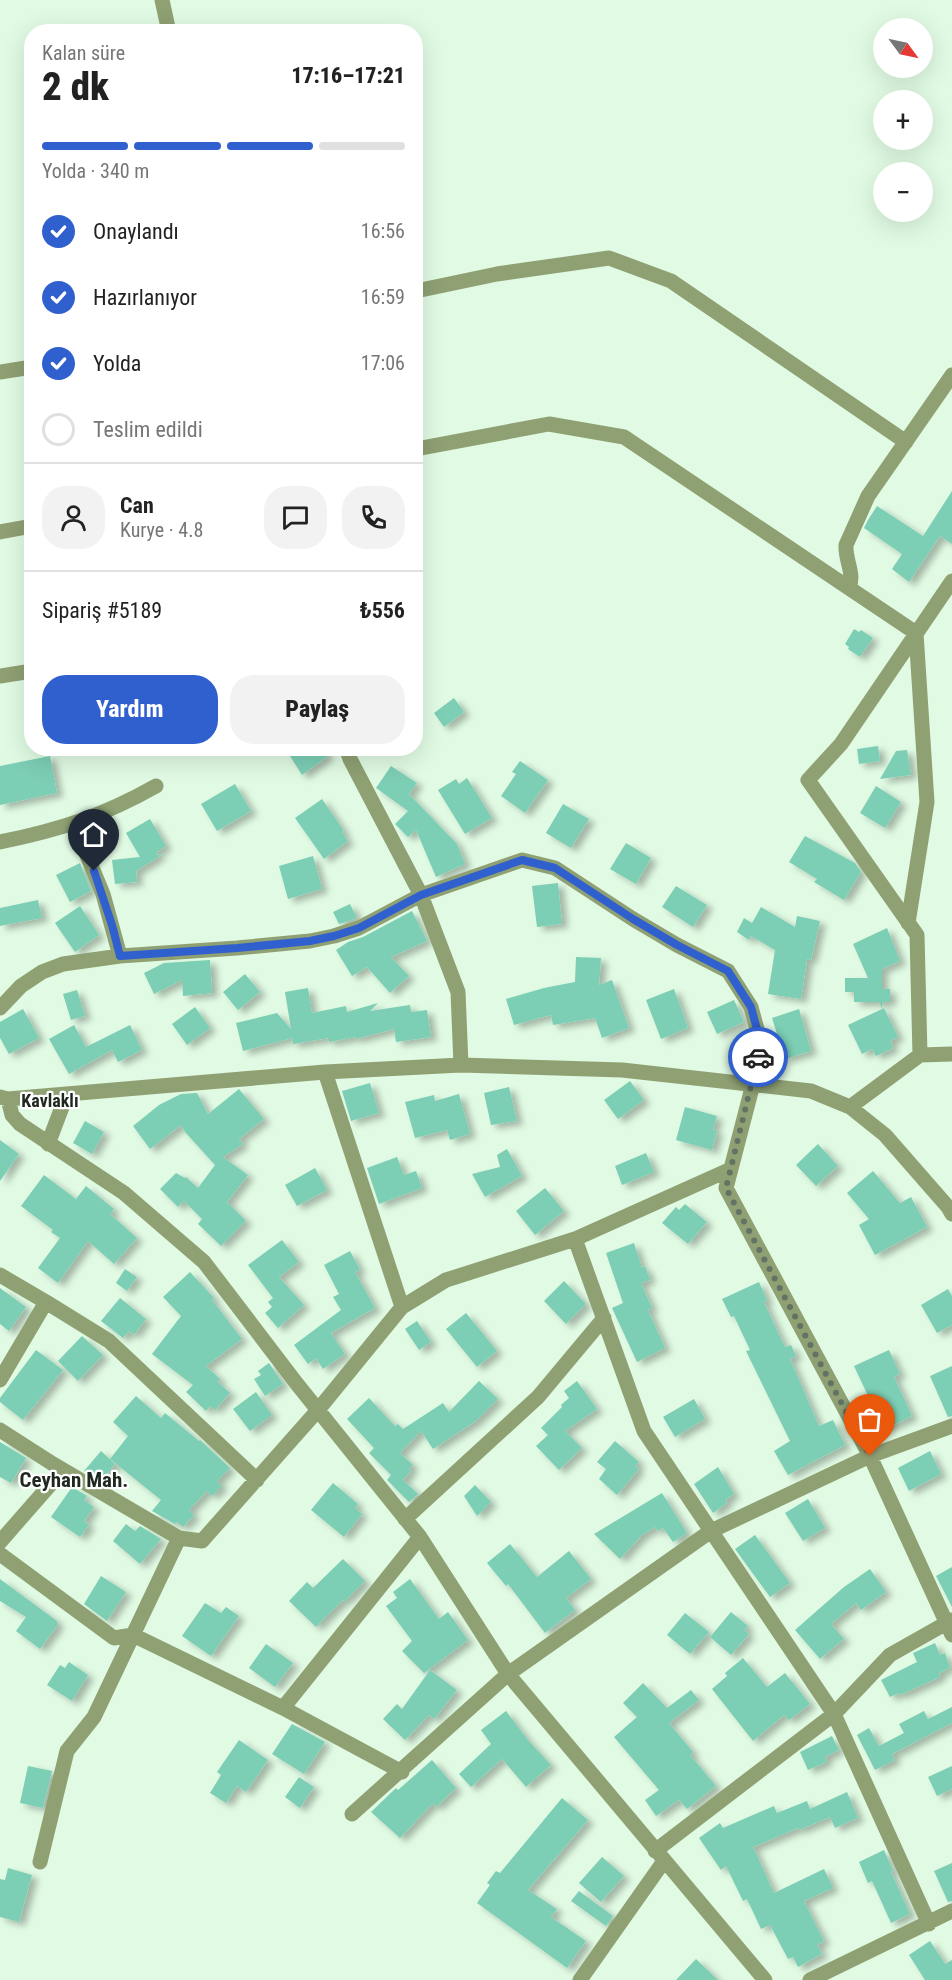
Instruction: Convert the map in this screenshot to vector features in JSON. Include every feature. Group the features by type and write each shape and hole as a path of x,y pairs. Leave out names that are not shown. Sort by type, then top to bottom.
{"street":[{"path":"162,0 167,24"},
{"path":"423,290 497,274 609,258 671,281 906,442"},
{"path":"0,372 24,368"},
{"path":"849,588 852,577 846,553 848,538 868,496 952,375"},
{"path":"423,448 549,424 624,437 916,633"},
{"path":"0,532 24,528"},
{"path":"920,1055 917,935 808,780 841,744 952,581"},
{"path":"908,922 927,802 916,633"},
{"path":"0,676 24,672"},
{"path":"349,756 421,895 458,992 461,1065"},
{"path":"0,842 74,825 130,801 156,786"},
{"path":"74,825 103,894 120,956"},
{"path":"0,1008 21,986 42,972 63,964 120,956 310,941 334,936 359,928 421,895 522,860 555,868 633,919 728,971 751,1007 761,1044 726,1188 870,1456 950,1626 890,1655 834,1714 659,1856 580,1980"},
{"path":"850,1107 920,1055 952,1054"},
{"path":"765,1980 508,1674 420,1537 204,1262 124,1193 20,1124 12,1115 4,1098 325,1072 461,1065 622,1070 811,1091 850,1107 885,1135 952,1214"},
{"path":"325,1072 402,1306"},
{"path":"48,1144 68,1094"},
{"path":"0,1430 179,1538 202,1541 318,1410 402,1306 446,1280 575,1239 731,1169"},
{"path":"575,1239 644,1431 834,1714 929,1924"},
{"path":"0,1275 109,1341 257,1479"},
{"path":"0,1380 46,1302"},
{"path":"405,1519 538,1397 604,1318"},
{"path":"352,1814 402,1772 508,1674 711,1531 870,1456 952,1426"},
{"path":"0,1542 63,1470"},
{"path":"283,1708 420,1537"},
{"path":"40,1862 68,1752 94,1717 179,1538"},
{"path":"0,1554 114,1638 133,1635 283,1708 402,1772"},
{"path":"810,1980 951,1915"}],"building":[{"path":"952,491 952,544 940,536 909,582 892,569 902,554 864,528 877,506 923,536"},
{"path":"854,629 859,632 861,630 873,638 860,657 848,649 849,647 845,644"},
{"path":"454,698 464,712 444,727 434,713"},
{"path":"878,746 880,761 859,764 857,749"},
{"path":"907,750 911,775 880,779 896,751"},
{"path":"50,756 57,793 0,805 0,766"},
{"path":"290,756 328,756 302,775"},
{"path":"520,761 548,780 525,813 501,796 516,774 512,772"},
{"path":"391,766 417,783 409,794 457,844 465,864 436,877 416,830 408,837 395,824 408,811 376,788"},
{"path":"467,778 492,818 465,834 438,790 456,779 459,784"},
{"path":"235,784 251,811 217,831 201,804"},
{"path":"876,786 901,802 885,828 860,813"},
{"path":"322,799 344,831 342,832 348,841 324,859 295,818"},
{"path":"563,804 589,819 571,848 546,833"},
{"path":"150,819 166,846 156,853 157,855 163,854 136,871 137,882 115,884 112,860 140,857 126,833"},
{"path":"805,836 855,863 861,872 844,900 814,882 817,879 789,862"},
{"path":"626,843 651,858 636,884 610,869"},
{"path":"313,856 322,889 288,899 279,866"},
{"path":"80,863 91,891 70,902 56,875"},
{"path":"558,883 562,924 537,927 532,886"},
{"path":"676,886 707,905 693,927 662,907"},
{"path":"38,900 42,918 0,926 0,908"},
{"path":"350,904 357,918 339,924 333,912"},
{"path":"80,906 99,935 75,952 55,923"},
{"path":"761,907 795,927 797,916 820,921 811,960 807,959 801,999 768,994 775,950 751,936 749,940 737,932 744,918 752,923"},
{"path":"412,911 427,941 391,957 409,976 390,993 367,967 352,976 336,950"},
{"path":"887,928 900,961 882,969 882,989 890,989 890,1002 882,1002 882,1009 879,1002 854,1002 854,992 845,992 845,978 868,978 853,944"},
{"path":"576,957 601,958 599,985 612,980 629,1028 602,1038 595,1018 553,1025 551,1015 514,1025 506,999 575,982"},
{"path":"210,960 212,993 183,996 182,980 154,994 144,973 164,963"},
{"path":"245,974 260,992 238,1010 223,992"},
{"path":"308,988 312,1013 346,1006 347,1012 378,1003 370,1011 410,1005 411,1012 427,1010 431,1037 396,1042 394,1029 356,1039 356,1037 329,1042 328,1038 293,1044 292,1038 243,1051 236,1023 277,1013 291,1029 285,992"},
{"path":"674,989 688,1028 661,1039 646,1000"},
{"path":"77,990 85,1016 71,1020 63,994"},
{"path":"734,1000 744,1022 717,1034 707,1012"},
{"path":"195,1007 210,1028 187,1045 172,1024"},
{"path":"884,1008 898,1037 890,1041 893,1048 876,1056 872,1049 862,1054 848,1025"},
{"path":"23,1009 39,1038 9,1054 0,1038 0,1022"},
{"path":"799,1009 811,1051 785,1059 772,1018"},
{"path":"74,1025 86,1047 130,1025 142,1050 118,1062 112,1050 69,1074 49,1039"},
{"path":"630,1081 644,1100 618,1119 604,1100"},
{"path":"370,1083 379,1113 351,1121 342,1091"},
{"path":"509,1087 517,1121 491,1125 484,1093"},
{"path":"239,1089 264,1119 239,1139 243,1144 223,1157 248,1175 227,1202 246,1221 221,1246 198,1224 202,1219 184,1201 178,1207 160,1189 176,1173 186,1177 198,1188 215,1165 181,1125 150,1149 133,1126 159,1105 181,1094 197,1093 208,1114"},
{"path":"459,1094 470,1134 450,1140 447,1130 415,1138 405,1102 434,1095 435,1101"},
{"path":"685,1107 717,1116 713,1130 717,1131 712,1150 676,1140"},
{"path":"85,1121 104,1132 92,1154 73,1143"},
{"path":"0,1140 19,1154 0,1181"},
{"path":"818,1144 838,1166 816,1186 796,1165"},
{"path":"507,1149 522,1176 485,1197 472,1174 500,1167 497,1155"},
{"path":"646,1153 654,1172 622,1185 615,1166"},
{"path":"397,1157 404,1175 416,1171 422,1188 379,1204 367,1168"},
{"path":"315,1168 327,1190 297,1206 285,1185"},
{"path":"873,1171 900,1203 911,1197 927,1227 875,1255 859,1225 869,1219 847,1193"},
{"path":"44,1175 76,1199 86,1186 114,1209 110,1214 137,1238 114,1264 88,1241 58,1283 38,1268 60,1238 21,1206"},
{"path":"545,1188 564,1211 535,1235 516,1211"},
{"path":"685,1204 707,1222 688,1244 662,1223 676,1207 679,1210"},
{"path":"282,1240 299,1262 279,1277 304,1305 278,1328 265,1313 272,1307 268,1302 273,1298 248,1265"},
{"path":"634,1243 642,1268 645,1266 650,1280 641,1283 652,1308 648,1310 665,1348 637,1362 612,1308 623,1303 606,1253"},
{"path":"350,1251 360,1270 355,1272 375,1308 331,1333 345,1354 323,1369 316,1358 308,1364 294,1345 341,1310 333,1297 339,1294 324,1265"},
{"path":"125,1269 137,1277 127,1291 116,1283"},
{"path":"190,1272 214,1298 212,1300 242,1339 206,1366 220,1379 218,1382 230,1393 215,1410 210,1406 206,1411 186,1392 193,1385 152,1354 181,1316 163,1297"},
{"path":"564,1281 586,1304 566,1324 544,1301"},
{"path":"759,1282 767,1300 764,1302 785,1347 791,1345 796,1356 790,1359 819,1426 833,1420 845,1445 788,1475 774,1451 790,1441 746,1351 750,1350 734,1316 731,1317 722,1299"},
{"path":"0,1288 26,1307 9,1331 0,1324"},
{"path":"948,1289 952,1296 952,1325 937,1333 921,1305"},
{"path":"120,1298 146,1319 134,1335 129,1331 123,1338 101,1321"},
{"path":"466,1313 497,1351 477,1367 446,1329"},
{"path":"417,1321 431,1342 419,1350 405,1329"},
{"path":"82,1336 103,1355 78,1381 58,1361"},
{"path":"36,1350 63,1370 23,1420 0,1402 0,1398"},
{"path":"889,1350 900,1374 894,1377 912,1416 884,1430 854,1366"},
{"path":"269,1363 283,1384 265,1396 254,1379 261,1375 258,1371"},
{"path":"952,1366 952,1416 948,1417 930,1376"},
{"path":"479,1381 498,1399 476,1421 433,1449 421,1431 400,1453 413,1465 403,1480 418,1494 409,1502 387,1480 391,1475 369,1453 374,1448 347,1419 369,1398 395,1426 398,1424 403,1429 443,1403 449,1412"},
{"path":"577,1381 597,1409 565,1431 582,1448 559,1470 536,1446 548,1435 541,1428 569,1398 564,1391"},
{"path":"256,1392 272,1415 250,1431 233,1409"},
{"path":"136,1396 161,1418 165,1413 200,1440 230,1468 217,1481 222,1486 212,1496 207,1491 189,1510 194,1515 183,1527 152,1511 161,1500 110,1459 128,1436 113,1422"},
{"path":"694,1399 705,1419 675,1437 663,1417"},
{"path":"615,1441 639,1462 635,1466 639,1469 617,1495 599,1479 606,1469 597,1462"},
{"path":"0,1442 26,1458 11,1483 0,1477"},
{"path":"101,1451 115,1464 101,1481 84,1471"},
{"path":"930,1451 941,1474 909,1491 898,1468"},
{"path":"718,1467 734,1494 725,1500 727,1503 713,1513 694,1484"},
{"path":"333,1483 358,1504 355,1508 362,1514 344,1537 311,1510"},
{"path":"475,1485 491,1502 477,1516 464,1496"},
{"path":"72,1487 87,1496 84,1500 94,1507 84,1521 89,1525 80,1537 51,1517"},
{"path":"662,1493 687,1533 673,1542 663,1528 658,1531 655,1527 642,1535 620,1559 594,1534"},
{"path":"808,1499 825,1528 803,1541 785,1513"},
{"path":"126,1524 135,1531 140,1526 161,1539 140,1564 113,1541"},
{"path":"755,1535 790,1583 770,1597 735,1549"},
{"path":"510,1544 537,1577 569,1551 591,1579 566,1598 575,1610 545,1633 508,1584 506,1586 487,1563"},
{"path":"343,1559 365,1581 316,1627 289,1601 307,1582 313,1588"},
{"path":"952,1567 952,1607 936,1576"},
{"path":"870,1569 886,1592 861,1610 856,1603 831,1624 844,1639 820,1659 795,1630 844,1587"},
{"path":"101,1576 126,1592 107,1621 84,1604"},
{"path":"0,1579 57,1621 57,1626 40,1649 16,1631 26,1617 0,1601"},
{"path":"410,1579 439,1619 448,1612 468,1640 424,1673 402,1651 412,1641 386,1606 397,1598 393,1592"},
{"path":"205,1603 221,1613 226,1607 239,1616 211,1656 182,1636"},
{"path":"731,1612 748,1626 744,1630 749,1634 731,1655 710,1637"},
{"path":"685,1613 709,1632 690,1654 667,1635"},
{"path":"935,1643 940,1655 945,1653 950,1668 939,1673 940,1677 900,1695 899,1693 890,1697 881,1680 917,1662 913,1653"},
{"path":"266,1644 293,1663 275,1687 249,1668"},
{"path":"743,1658 767,1687 785,1673 810,1704 789,1720 784,1715 753,1741 712,1689 727,1676 725,1673"},
{"path":"69,1662 88,1675 72,1701 47,1685 60,1665 65,1668"},
{"path":"430,1670 457,1690 434,1719 429,1715 405,1740 383,1719 397,1704 402,1709"},
{"path":"643,1683 667,1708 691,1690 699,1700 669,1723 693,1752 690,1755 716,1786 687,1809 679,1800 656,1816 645,1800 659,1790 614,1737 637,1717 623,1703"},
{"path":"952,1707 952,1723 892,1754 895,1760 875,1770 857,1735 869,1728 879,1746 904,1733 899,1724 924,1711 928,1719"},
{"path":"506,1711 551,1765 526,1787 502,1759 471,1787 459,1774 491,1744 481,1730"},
{"path":"292,1724 325,1742 304,1774 272,1754"},
{"path":"832,1736 839,1750 825,1757 827,1762 808,1770 800,1752"},
{"path":"239,1740 268,1760 246,1792 237,1786 226,1803 210,1793 221,1775 217,1772"},
{"path":"432,1760 456,1788 436,1807 433,1803 400,1838 371,1812 396,1788 398,1790"},
{"path":"28,1766 52,1771 43,1808 20,1803"},
{"path":"952,1766 952,1789 937,1796 928,1777"},
{"path":"299,1777 314,1787 300,1808 285,1797"},
{"path":"847,1792 858,1818 835,1828 830,1817 753,1847 774,1893 824,1869 833,1888 804,1901 824,1941 817,1945 822,1954 798,1967 793,1957 788,1959 770,1925 761,1929 747,1899 743,1901 726,1866 721,1870 699,1838 720,1823 723,1828 774,1806 777,1813 807,1801 810,1809"},
{"path":"562,1798 588,1820 528,1890 557,1909 551,1917 586,1941 567,1968 477,1903 490,1885 487,1883 496,1871 500,1873"},
{"path":"884,1850 910,1914 891,1923 872,1881 868,1883 859,1862"},
{"path":"602,1857 624,1876 601,1902 579,1883"},
{"path":"952,1863 952,1901 948,1902 934,1871"},
{"path":"8,1868 32,1875 19,1922 0,1917 0,1879 5,1880"},
{"path":"579,1891 613,1916 606,1926 571,1901"},
{"path":"930,1941 945,1964 952,1960 952,1980 925,1980 909,1955"},
{"path":"696,1959 718,1980 676,1980"}],"way so far":[{"path":"758,1057 726,1188 870,1456"}],"district":[{"name":"Kavlaklı","path":"50,1100"},
{"name":"Ceyhan Mah.","path":"74,1480"}],"route":[{"path":"94,871 103,894 120,956 310,941 359,928 421,895 522,860 555,868 633,919 728,971 751,1007 761,1044 758,1057"}]}
